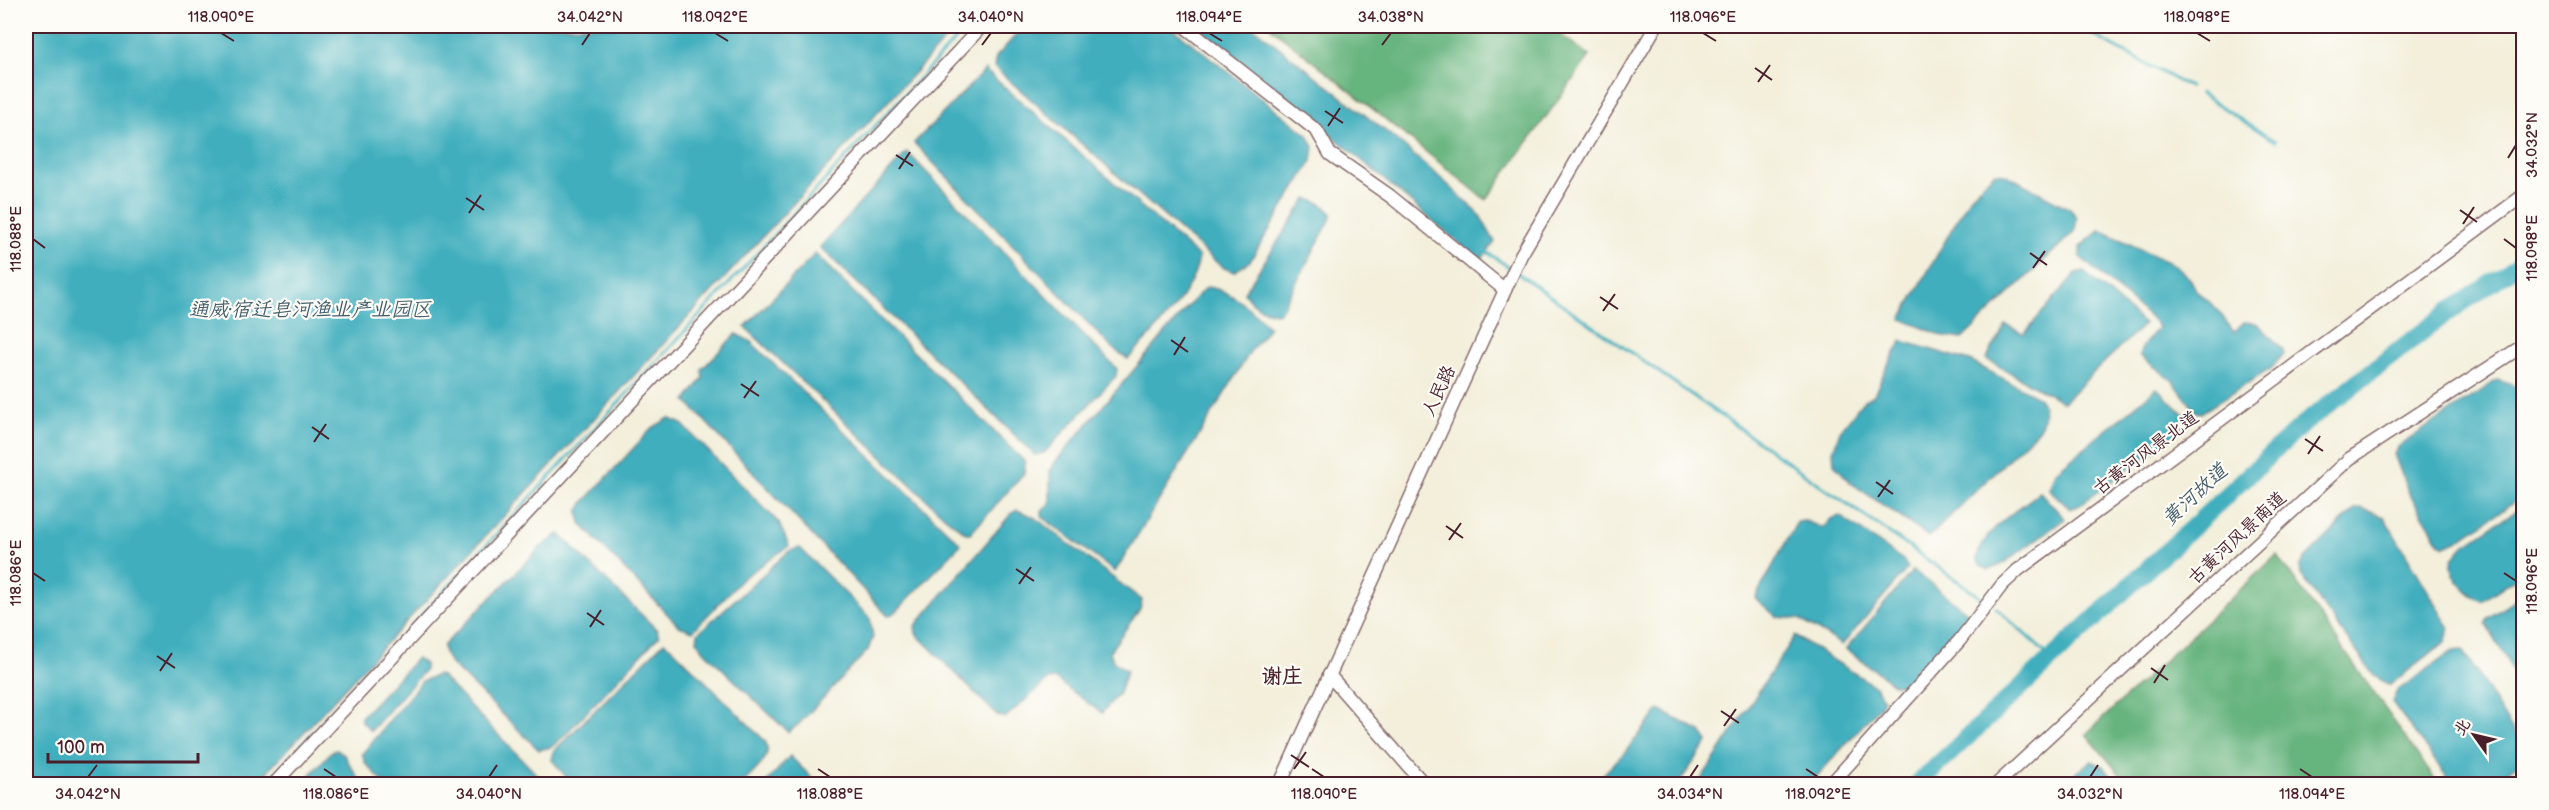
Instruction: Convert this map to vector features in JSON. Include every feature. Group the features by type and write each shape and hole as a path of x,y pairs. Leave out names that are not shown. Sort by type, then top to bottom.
{"street":[{"path":"274,784 982,26"},
{"path":"1184,26 1317,130 1330,154 1390,196 1505,290"},
{"name":"人民路","path":"1280,784 1514,271 1656,26"},
{"name":"古黄河风景北道","path":"1831,784 1960,640 2002,585 2018,570 2523,195"},
{"name":"古黄河风景南道","path":"1997,784 2349,459 2523,345"},
{"path":"1329,675 1424,784"}],"green space":[{"path":"1269,26 1549,26 1590,56 1486,200"},
{"path":"2277,555 2438,784 2128,784 2086,734"}],"water":[{"name":"通威·宿迁皂河渔业产业园区","path":"26,26 958,26 256,784 26,784"},
{"path":"1024,26 1170,26 1308,135 1314,147 1312,161 1250,261 1234,272 1222,267 994,67 996,57"},
{"path":"1196,26 1252,26 1393,137 1443,180 1479,214 1495,242 1480,261 1347,148"},
{"path":"985,70 1199,257 1189,285 1171,312 1128,359 1112,348 914,143"},
{"path":"907,152 1117,369 1116,376 1044,453 1035,455 820,247"},
{"path":"1994,173 2005,174 2070,209 2077,217 2075,231 1962,339 1943,336 1901,319 1970,197"},
{"path":"1307,198 1322,204 1332,214 1282,309 1277,313 1266,311 1250,300 1244,292"},
{"path":"2100,230 2177,266 2191,280 2196,290 2216,308 2234,332 2244,322 2256,323 2282,348 2284,353 2272,368 2201,413 2196,412 2173,381 2139,355 2143,346 2158,328 2155,322 2080,257 2080,247"},
{"path":"815,254 1025,462 1025,472 971,533 966,533 945,517 745,327"},
{"path":"2084,272 2144,324 2063,402 1986,359 2006,325 2024,334 2075,274"},
{"path":"1207,287 1233,296 1269,327 1250,352 1115,572 1042,517 1042,511 1050,503 1050,471 1056,461"},
{"path":"736,334 750,341 961,544 896,612 888,616 686,401 703,378 702,369"},
{"path":"1902,341 1970,361 2038,397 2044,409 2044,417 2038,430 1929,537 1851,483 1834,464 1833,451 1840,431 1864,400 1874,395"},
{"path":"2497,380 2513,385 2523,392 2523,496 2457,541 2445,546 2440,543 2408,491 2394,454 2399,446"},
{"path":"2157,388 2189,419 2188,425 2078,506 2070,509 2049,489 2055,472"},
{"path":"669,418 682,424 779,523 789,546 743,578 693,631 679,626 582,525 578,512 584,502 652,428"},
{"path":"2040,492 2065,519 2001,565 1989,570 1981,566 1977,559 1980,549 1993,530"},
{"path":"2523,506 2523,573 2482,601 2467,591 2457,580 2452,569 2454,558 2463,546"},
{"path":"2361,508 2384,517 2450,628 2445,642 2390,685 2374,676 2301,575 2300,567 2305,559 2355,509"},
{"path":"1017,510 1034,517 1142,600 1140,609 1110,651 1113,661 1127,671 1119,693 1102,713 1055,679 1048,680 1005,718 997,715 916,634 915,626 1011,514"},
{"path":"1840,516 1903,560 1908,568 1842,645 1799,619 1777,617 1755,598 1797,522 1805,521 1823,528 1831,519"},
{"path":"559,534 657,630 659,636 561,739 551,747 539,750 450,663 443,646 541,547"},
{"path":"800,548 870,618 873,637 868,650 798,725 788,732 705,652 697,641 698,633 789,551"},
{"path":"1913,570 1971,615 1911,685 1895,685 1846,649"},
{"path":"2523,595 2523,688 2486,624 2488,618"},
{"path":"1795,636 1875,686 1883,698 1881,705 1810,784 1698,784"},
{"path":"664,642 765,741 767,753 765,759 742,784 572,784 552,760 554,751"},
{"path":"2463,650 2523,747 2522,760 2492,784 2452,784 2392,702 2397,691 2453,651"},
{"path":"417,658 425,664 425,670 371,731 361,721 361,717"},
{"path":"437,675 441,676 546,784 385,784 366,764 362,754 422,681"},
{"path":"1659,710 1701,732 1708,742 1678,784 1594,784 1626,751"},
{"path":"337,749 344,755 362,784 302,784 331,752"},
{"path":"790,756 818,784 765,784"},
{"path":"2091,761 2103,766 2118,784 2061,784"}],"waterway":[{"path":"265,784 968,26"},
{"path":"2076,26 2189,87"},
{"path":"2200,93 2275,141"},
{"path":"1487,252 1510,268"},
{"name":"黄河故道","path":"1917,784 2301,426 2447,313 2524,261"},
{"path":"1516,272 1982,598"},
{"path":"1996,608 2052,659"}],"district":[{"name":"谢庄","path":"1282,676"}]}
